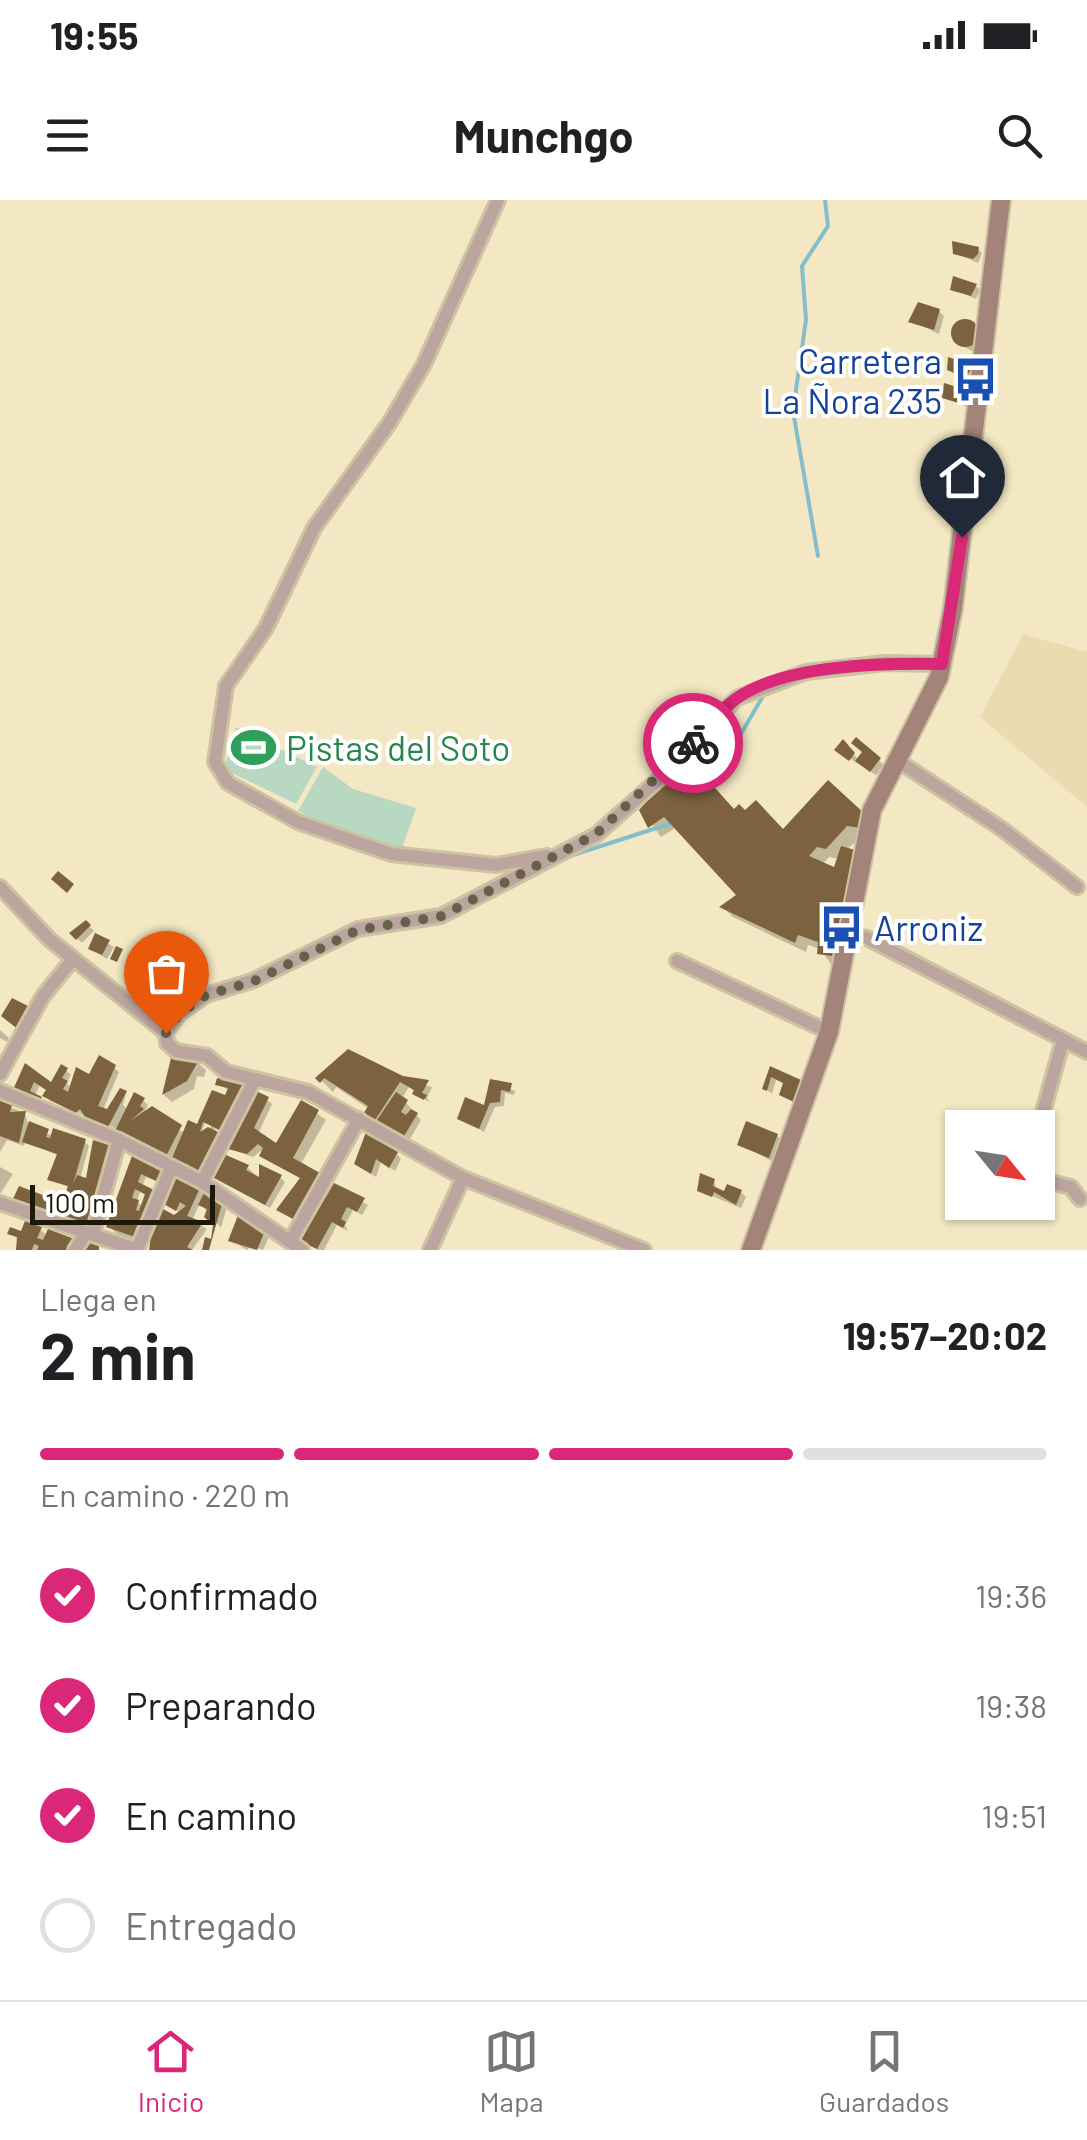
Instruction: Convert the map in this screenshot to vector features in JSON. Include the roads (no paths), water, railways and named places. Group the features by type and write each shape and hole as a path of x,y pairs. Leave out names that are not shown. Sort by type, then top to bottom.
{"main road":[{"path":"751,1250 830,1032 872,810 942,664 953,608 1001,200"}],"street":[{"path":"498,200 424,364 390,422 314,528 266,628 226,686 215,762 228,783 298,822 391,854 496,865 559,854"},
{"path":"166,1033 179,1014 206,995 252,982 358,930 442,916 559,854 610,822 738,698 806,672 885,663 942,664"},
{"path":"895,759 1002,829 1077,887"},
{"path":"0,887 73,959 166,1033 169,1048 208,1056 220,1070 308,1092 463,1178 644,1250"},
{"path":"846,934 867,938 1087,1052"},
{"path":"0,1074 43,996 73,959"},
{"path":"678,961 830,1032"},
{"path":"1044,1110 1063,1040"},
{"path":"202,1182 254,1078"},
{"path":"0,1091 119,1140 202,1182 298,1247 358,1119"},
{"path":"76,1250 90,1232 119,1140"},
{"path":"0,1204 138,1249 171,1168"},
{"path":"430,1250 463,1178"},
{"path":"1055,1183 1070,1187 1080,1199"}],"waterway":[{"path":"818,556 793,411 806,320 802,266 828,226 825,200"},
{"path":"713,782 763,696"},
{"path":"573,855 669,824"}],"place":[{"name":"Carretera La Ñora 235","path":"975,380"},
{"name":"Pistas del Soto","path":"253,747"},
{"name":"Arroniz","path":"841,927"}]}
